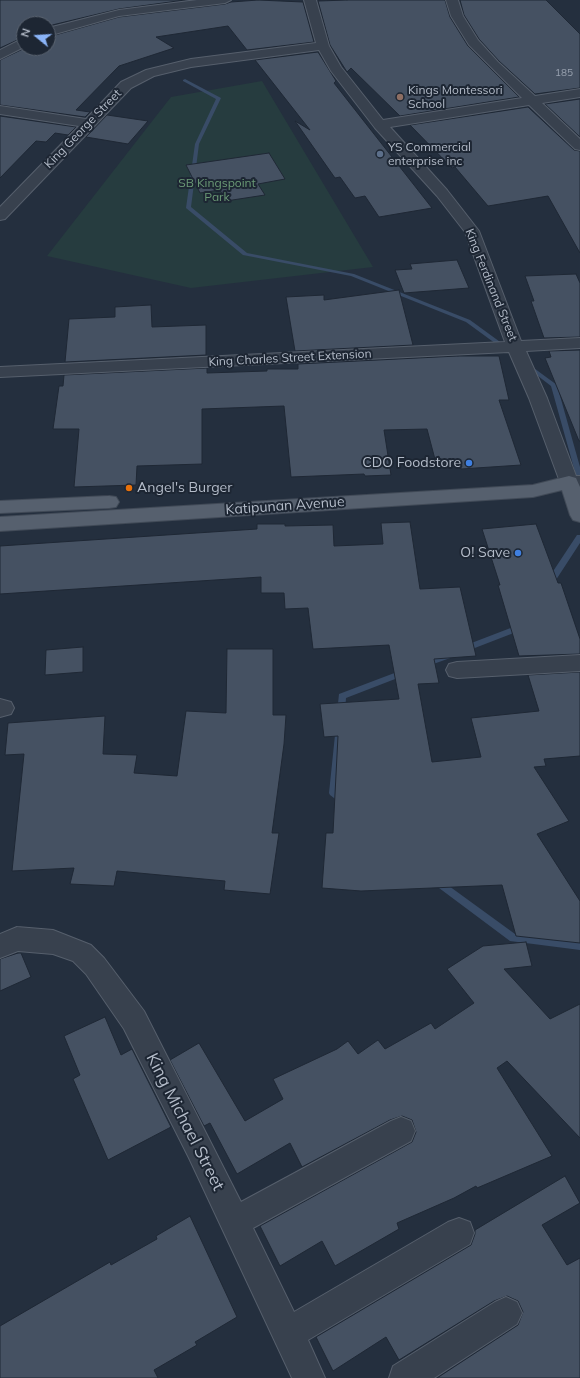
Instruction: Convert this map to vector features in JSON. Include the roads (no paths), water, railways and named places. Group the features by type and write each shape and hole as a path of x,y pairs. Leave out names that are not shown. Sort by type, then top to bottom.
{"main road":[{"name":"Katipunan Avenue","path":"0,507 530,478 575,482"},
{"name":"Katipunan Avenue","path":"0,524 534,491 575,482"},
{"name":"King Ferdinand Street","path":"575,482 580,515"}],"street":[{"path":"56,30 118,13 225,0"},
{"name":"King Ferdinand Street","path":"310,0 323,46 335,68 380,125 442,193 472,230 515,346 575,482"},
{"path":"452,0 457,16 473,42 531,101 580,146"},
{"path":"0,55 16,46"},
{"name":"King George Street","path":"0,216 126,85 150,73 191,63 323,46"},
{"path":"380,125 580,93"},
{"path":"0,110 89,123"},
{"name":"King Charles Street Extension","path":"0,372 580,343"},
{"path":"456,670 580,663"},
{"name":"King Michael Street","path":"0,946 17,939 52,942 82,953 95,966 134,1020 235,1222 309,1378"},
{"path":"235,1222 402,1131"},
{"path":"288,1334 460,1233"},
{"path":"405,1378 506,1313"}],"waterway":[{"path":"185,80 219,98 197,144 188,207 245,254 352,275 468,321 505,348"},
{"path":"527,365 554,385 580,479"},
{"path":"549,584 580,537"},
{"path":"464,649 521,627"},
{"path":"425,664 450,655"},
{"path":"341,713 342,696 405,672"},
{"path":"339,735 333,793 342,800"},
{"path":"438,882 513,938 580,946"}],"place":[{"name":"Kings Montessori School","path":"400,97"},
{"name":"YS Commercial enterprise inc","path":"380,154"},
{"name":"CDO Foodstore","path":"469,463"},
{"name":"Angel's Burger","path":"129,488"},
{"name":"O! Save","path":"518,553"}],"park label":[{"name":"SB Kingspoint Park","path":"217,190"}]}
